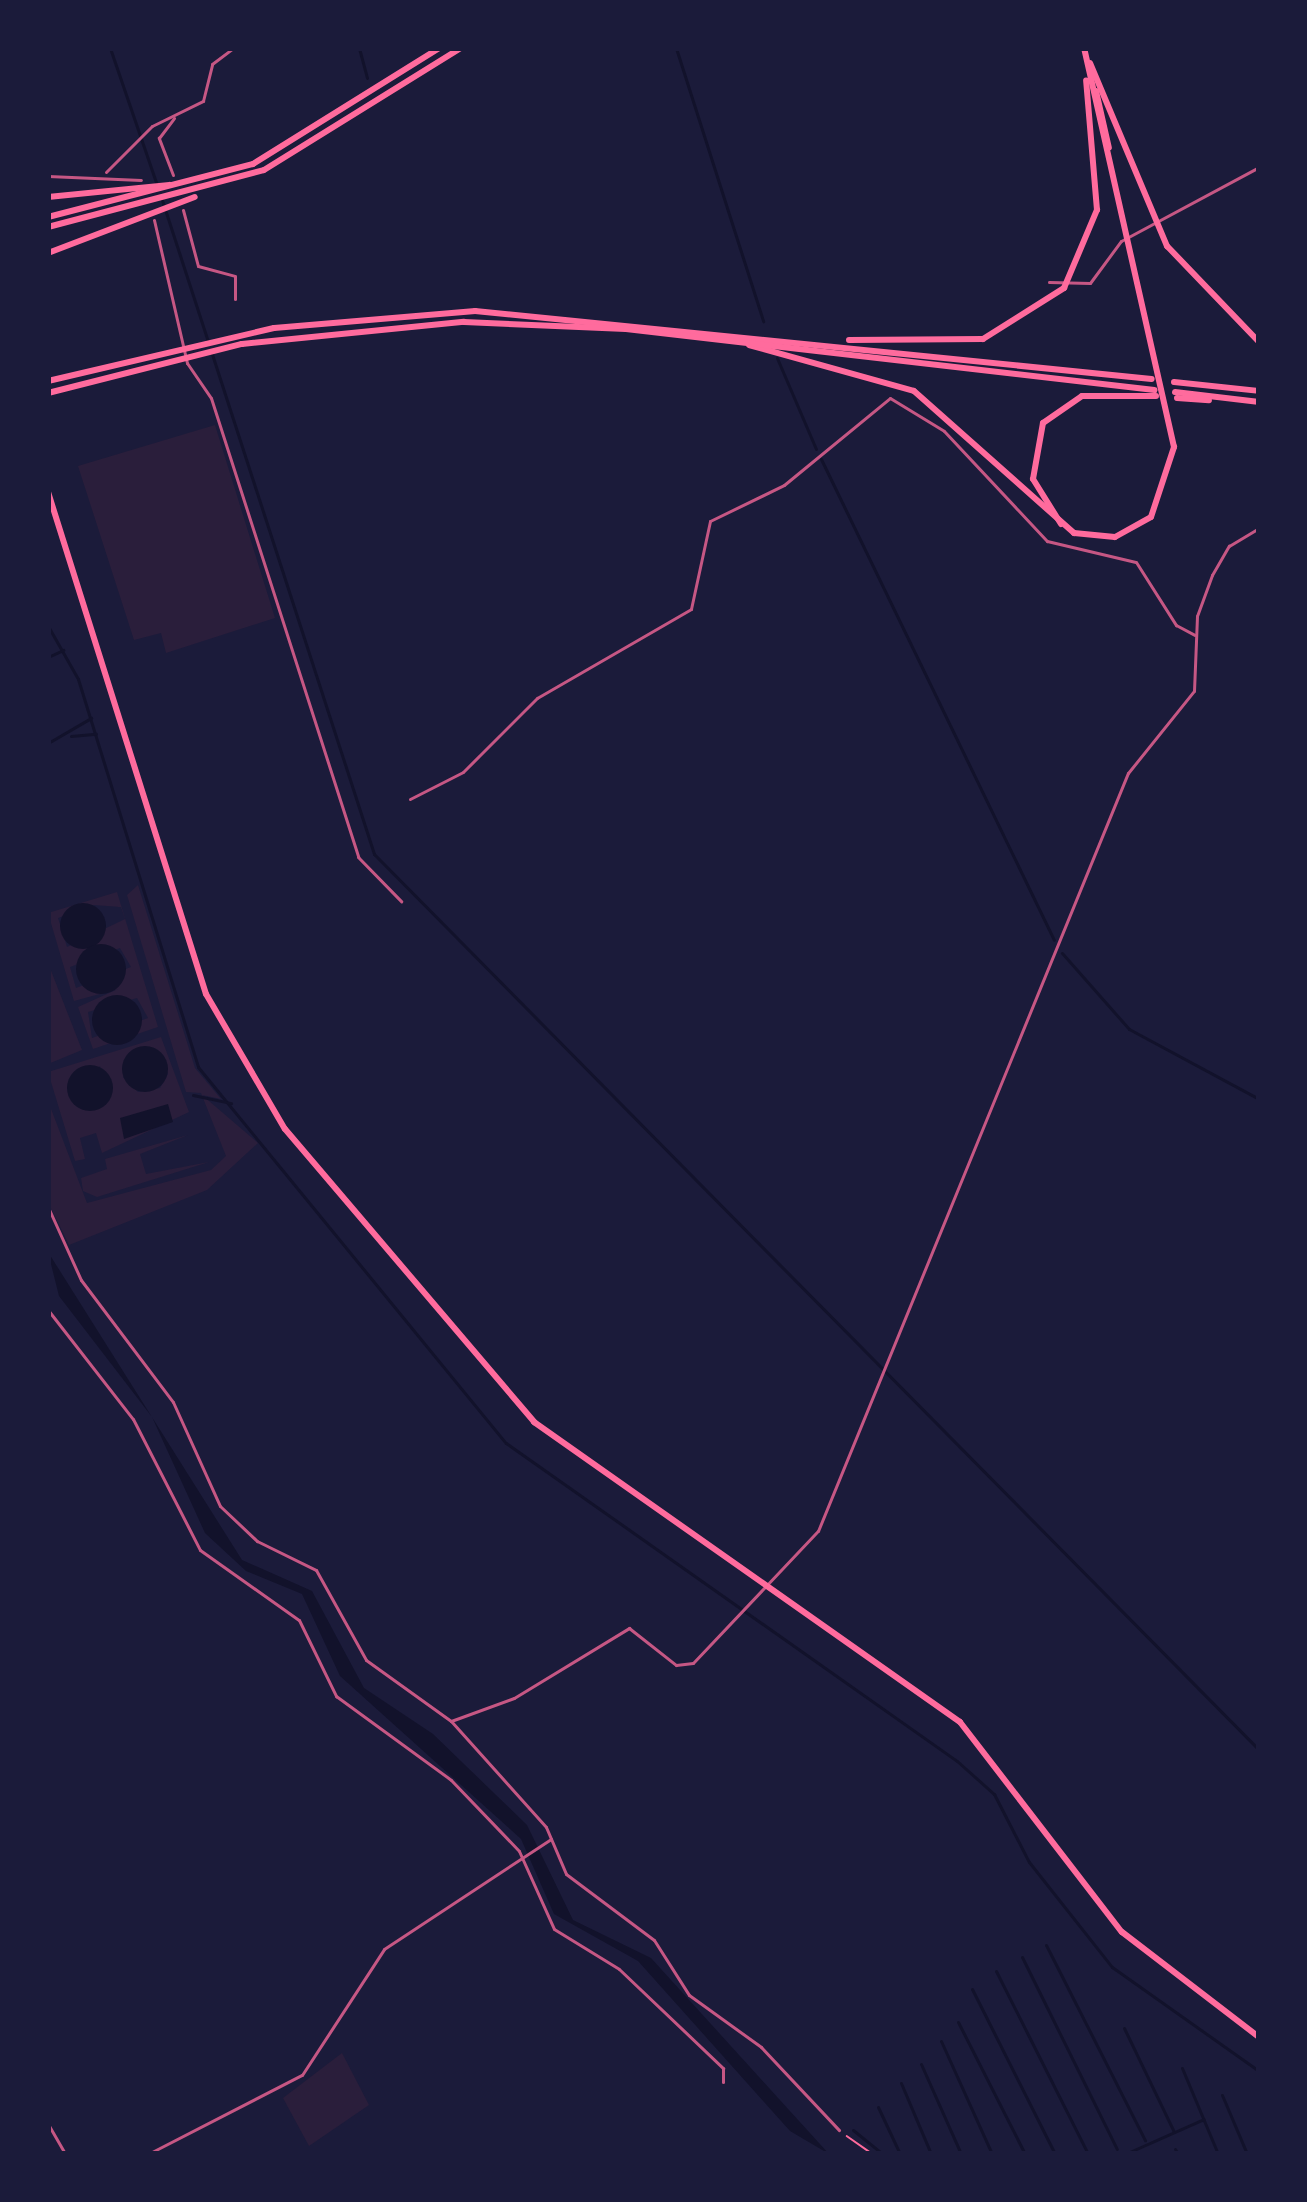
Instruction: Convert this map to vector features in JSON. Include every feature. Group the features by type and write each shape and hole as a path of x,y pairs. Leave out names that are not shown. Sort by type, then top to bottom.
{"main road":[{"path":"50,221 140,191 184,184 297,143 439,48"},
{"path":"48,253 150,218 310,148 461,48"},
{"path":"746,343 914,391 1074,533 1115,537 1161,505 1174,463 1169,412 1085,50"},
{"path":"1085,50 1153,222 1193,281 1259,342"},
{"path":"838,342 972,342 1018,326 1067,285 1097,210 1085,50"},
{"path":"48,197 203,192"},
{"path":"48,381 239,334 475,310 838,342 1152,379"},
{"path":"48,393 242,344 464,322 746,343 1155,393 1082,396 1037,433 1038,492 1074,533"},
{"path":"1174,382 1259,392"},
{"path":"1176,395 1259,403"},
{"path":"48,492 196,965 244,1070 522,1411 960,1722 1122,1932 1259,2037"}],"street":[{"path":"106,172 203,101 212,64 233,48"},
{"path":"172,175 159,138 176,117"},
{"path":"1048,282 1090,283 1121,241 1259,167"},
{"path":"48,176 106,172 140,191"},
{"path":"183,210 198,266 236,277 235,299"},
{"path":"150,218 187,363 211,398 358,857 401,901"},
{"path":"410,799 463,772 537,698 691,609 710,521 784,484 890,398 944,431 1047,541 1136,562 1183,634 1196,635"},
{"path":"451,1721 514,1699 629,1628 685,1666 828,1514 875,1371 1128,773 1194,692 1196,635 1220,559 1259,528"},
{"path":"48,1207 81,1280 173,1402 220,1506 257,1541 316,1570 366,1660 451,1721 553,1838 570,1878 654,1940 689,1995 760,2047 839,2130"},
{"path":"48,1310 133,1419 200,1550 299,1620 336,1696 442,1771 524,1853 554,1929 619,1969 723,2068 723,2082"},
{"path":"148,2154 311,2068 373,1960 524,1853 553,1838"},
{"path":"48,2124 64,2154"}],"path":[{"path":"839,2130 873,2154"}],"shaded area":[{"path":"215,425 275,618 166,653 161,633 134,640 78,466"},
{"path":"138,885 195,1068 221,1099 202,1095 258,1143 207,1190 69,1245 48,1202 48,1101 87,1203 211,1170 226,1156 201,1093 186,1092 127,895"},
{"path":"117,892 158,1027 93,1049 78,1007 118,989 74,1001 48,913","holes":["93,905 121,907 125,919 67,947 58,918","120,948 131,967 76,988 70,967","137,998 148,1018 92,1038 88,1012"]},
{"path":"83,903 99,910 106,926 99,942 83,949 67,942 60,926 67,910"},
{"path":"101,944 118,952 126,969 118,986 101,994 84,986 76,969 84,952"},
{"path":"48,963 82,1050 48,1064"},
{"path":"117,995 134,1003 142,1020 134,1037 117,1045 100,1037 92,1020 100,1003"},
{"path":"161,1037 189,1112 102,1153 96,1133 80,1138 85,1159 75,1161 48,1072","holes":["139,1047 155,1048 168,1074 160,1088 138,1092 123,1077","100,1066 110,1100 83,1110 68,1095"]},
{"path":"145,1046 161,1053 168,1069 161,1085 145,1092 129,1085 122,1069 129,1053"},
{"path":"90,1065 106,1072 113,1088 106,1104 90,1111 74,1104 67,1088 74,1072"},
{"path":"168,1104 173,1122 124,1139 120,1118"},
{"path":"188,1135 140,1154 146,1174 209,1162 97,1197 83,1191 81,1178 107,1169 105,1159"},
{"path":"48,1252 152,1416 59,1296"},
{"path":"152,1417 242,1560 312,1591 364,1688 433,1734 527,1825 573,1920 651,1958 829,2154 790,2131 638,1961 554,1914 521,1839 340,1676 302,1594 246,1571 205,1533"},
{"path":"342,2053 369,2105 309,2146 283,2098"}],"waterway":[{"path":"110,48 156,182"},
{"path":"359,48 367,78"},
{"path":"676,48 763,321"},
{"path":"161,197 208,342"},
{"path":"211,351 374,854 1259,1750"},
{"path":"777,358 816,449"},
{"path":"821,459 1054,940"},
{"path":"48,626 78,679 198,1067 506,1443 957,1761 994,1794 1029,1862 1112,1967 1259,2071"},
{"path":"48,657 63,650"},
{"path":"48,743 91,718"},
{"path":"71,736 96,734"},
{"path":"1062,953 1129,1029 1259,1099"},
{"path":"193,1095 231,1103"},
{"path":"1046,1945 1145,2140"},
{"path":"1022,1957 1117,2149"},
{"path":"996,1971 1088,2154"},
{"path":"972,1989 1055,2154"},
{"path":"958,2022 1025,2154"},
{"path":"1124,2028 1174,2132"},
{"path":"941,2041 992,2154"},
{"path":"921,2064 961,2154"},
{"path":"1182,2068 1218,2154"},
{"path":"901,2083 931,2154"},
{"path":"1222,2095 1247,2154"},
{"path":"878,2107 900,2154"},
{"path":"1125,2154 1204,2119"},
{"path":"853,2130 883,2154"},
{"path":"1175,2149 1178,2154"}]}
